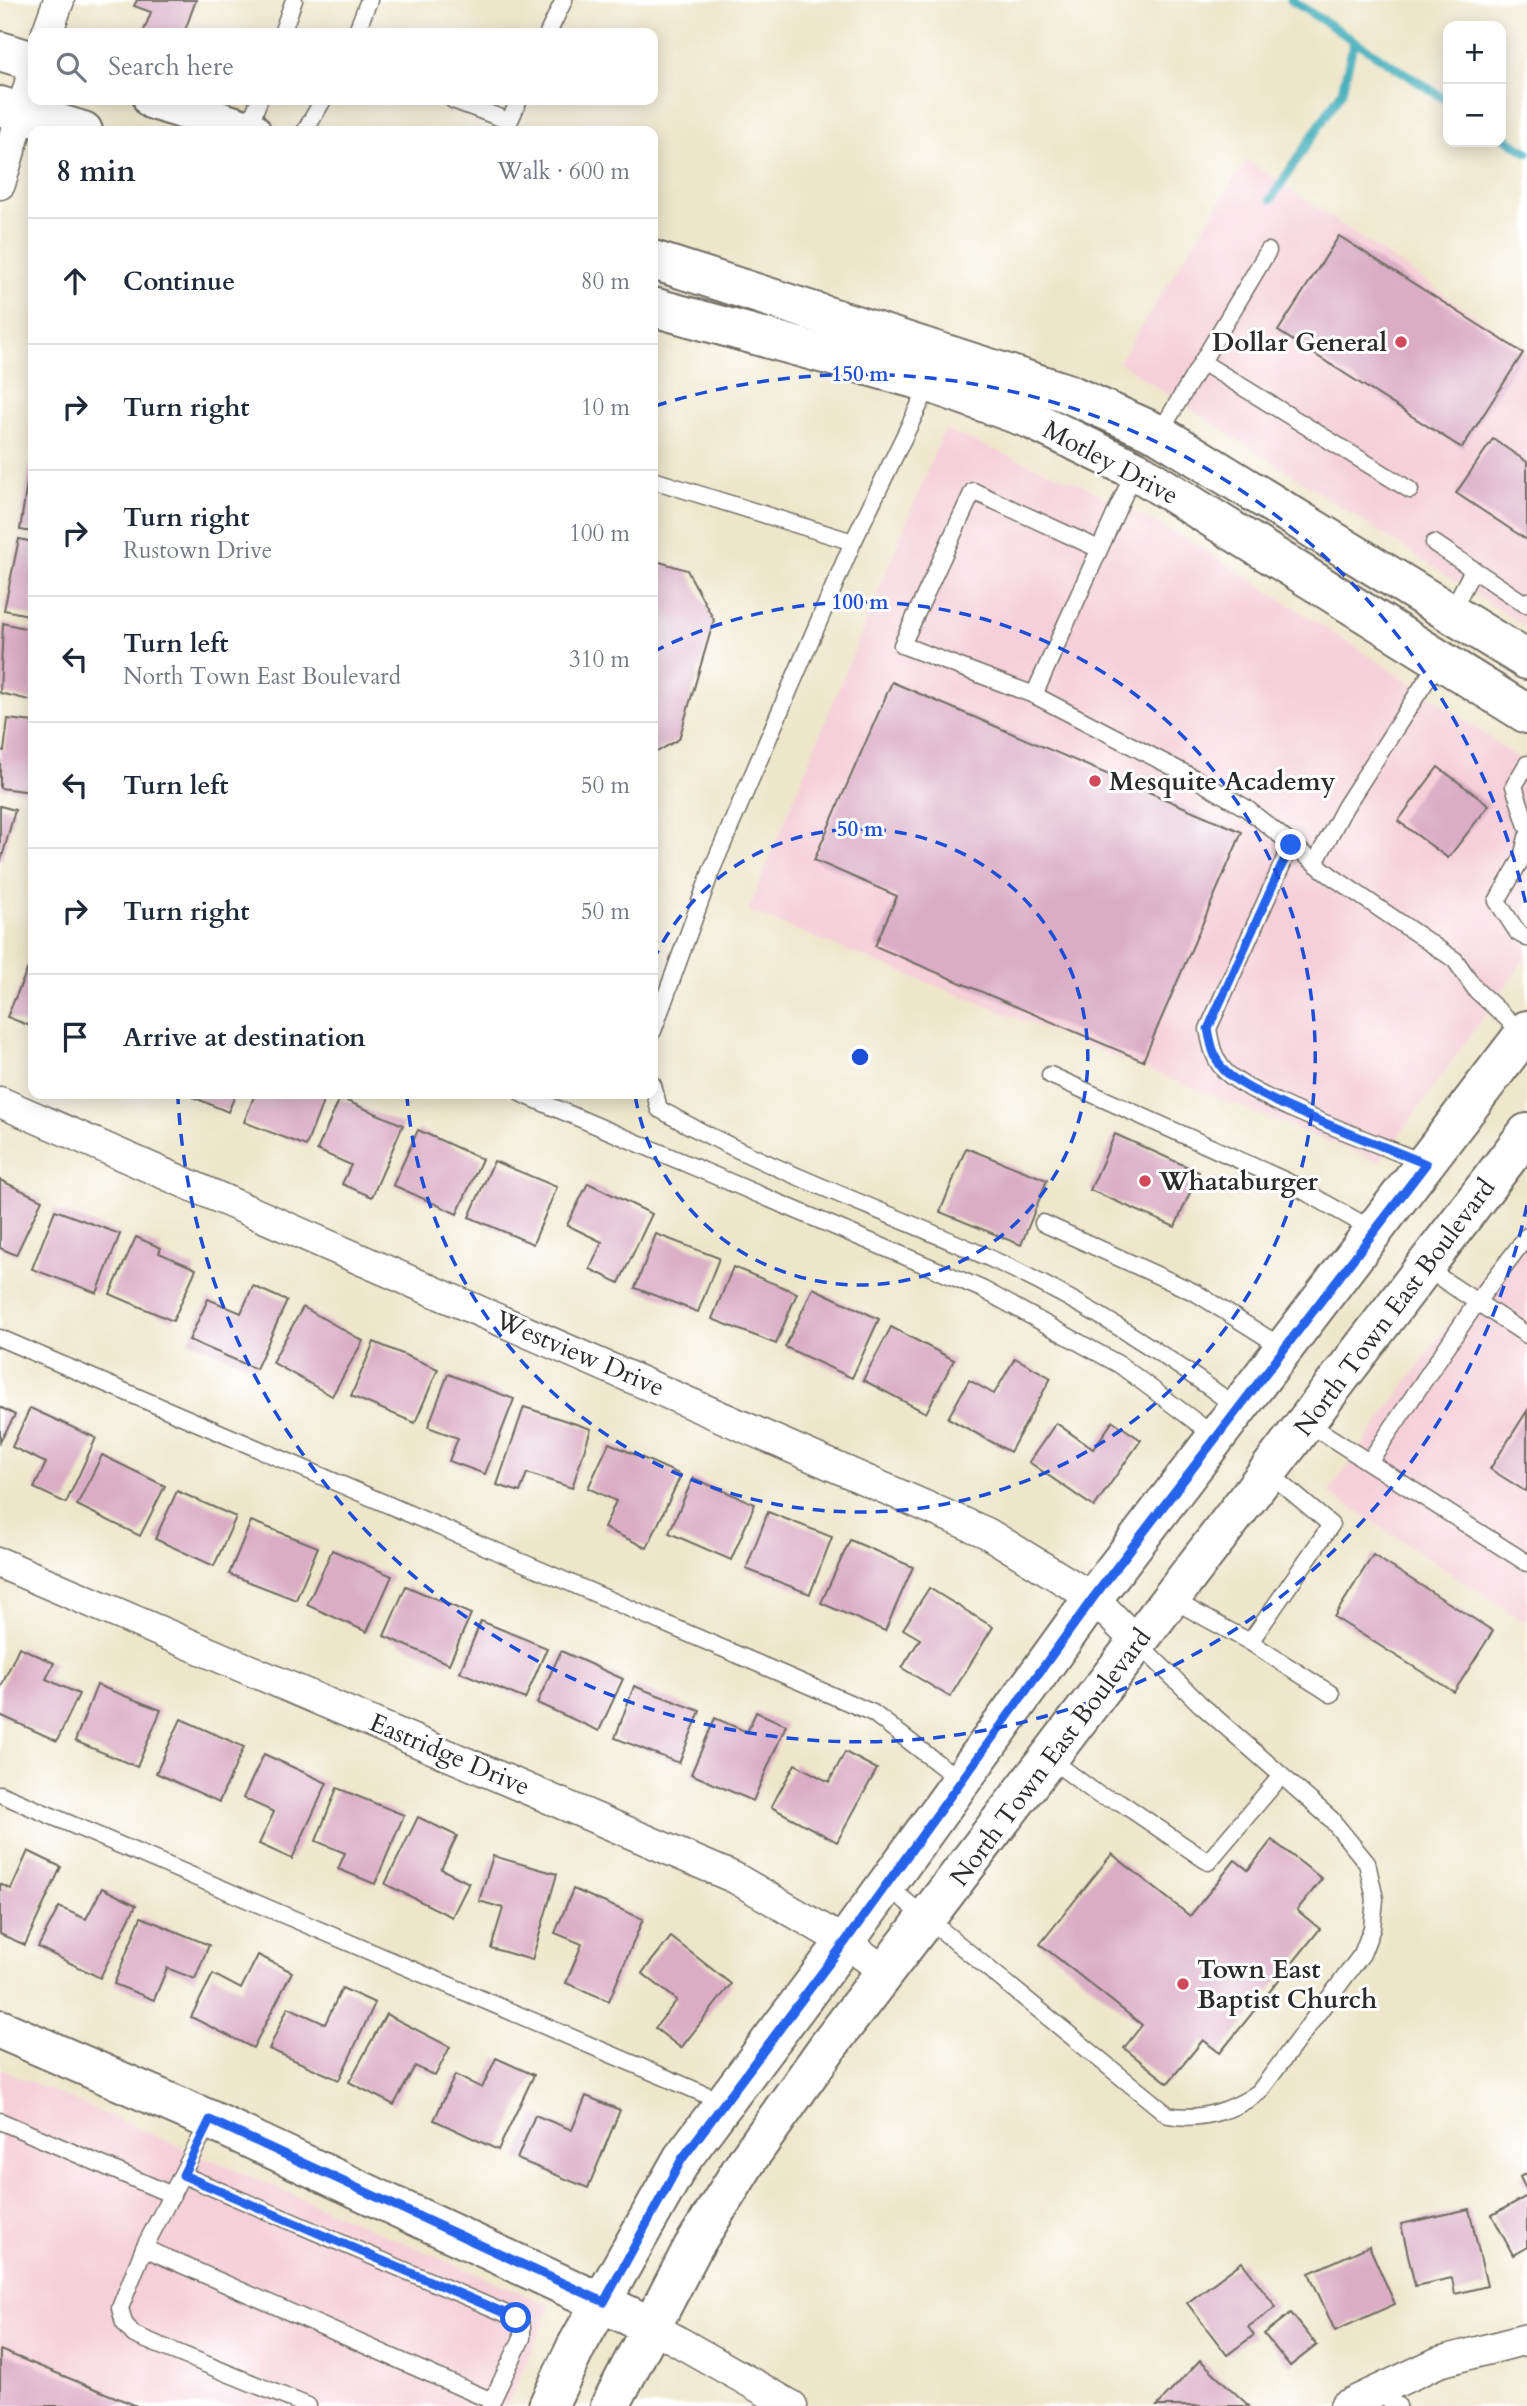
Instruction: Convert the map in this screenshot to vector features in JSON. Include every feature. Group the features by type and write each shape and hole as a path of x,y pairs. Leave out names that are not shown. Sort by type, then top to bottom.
{"main road":[{"path":"0,51 28,59"},
{"path":"178,105 253,120"},
{"path":"10,109 66,126"},
{"name":"Motley Drive","path":"658,262 1067,393 1159,434 1527,660"},
{"name":"Motley Drive","path":"658,308 930,383 1017,413 1135,470 1527,714"},
{"path":"1135,470 1159,434"},
{"name":"North Town East Boulevard","path":"548,2406 576,2347 604,2302 682,2159 845,1942 1093,1598 1525,1032"},
{"name":"North Town East Boulevard","path":"610,2406 693,2247 748,2159 886,1972 1527,1133"},
{"path":"1375,1231 1424,1267"},
{"path":"0,2029 210,2120 651,2326"}],"street":[{"path":"49,28 59,0"},
{"path":"0,184 10,109 28,81"},
{"name":"Westview Drive","path":"0,1102 872,1480 987,1533 1093,1598 1138,1643"},
{"name":"Eastridge Drive","path":"0,1563 735,1878 845,1942 886,1972"},
{"path":"651,2326 792,2406"},
{"path":"1345,2406 1387,2399 1439,2362 1527,2339"}],"lane":[{"path":"284,28 294,0"},
{"path":"358,28 369,0"},
{"path":"550,28 564,0"},
{"path":"307,126 320,105"},
{"path":"463,105 507,126 517,105"},
{"path":"1159,434 1268,251"},
{"path":"1202,362 1410,490"},
{"path":"658,1017 712,869 853,542 930,383"},
{"path":"1034,695 1135,470"},
{"path":"658,482 853,542"},
{"path":"1099,549 973,491 902,645 1034,695 1246,808 1315,863 1455,960 1476,990 1525,1032"},
{"path":"1434,543 1526,604"},
{"path":"1450,614 1473,569"},
{"path":"1315,863 1345,807 1440,660"},
{"path":"1527,764 1514,786 1527,827"},
{"path":"1527,837 1522,858 1497,901 1518,933 1527,938"},
{"path":"1291,845 1208,1029 1212,1049 1223,1069 1250,1089 1426,1164"},
{"path":"1050,1075 1286,1181 1375,1231"},
{"path":"534,1099 982,1289 1228,1424"},
{"path":"656,1099 659,1109 706,1136 1001,1263 1161,1352 1228,1424"},
{"path":"1043,1223 1196,1293 1285,1349"},
{"path":"1369,1462 1477,1302 1527,1236"},
{"path":"1424,1267 1527,1335"},
{"path":"0,1338 873,1713 961,1782"},
{"path":"1306,1422 1527,1563"},
{"path":"1250,1642 1331,1525 1268,1472"},
{"path":"1171,1599 1250,1642 1331,1694"},
{"path":"886,1885 1168,2115 1181,2117 1238,2107 1259,2092 1362,1954 1372,1928 1375,1899 1367,1863 1331,1819 1200,1704 1138,1643"},
{"path":"1049,1758 1100,1797 1120,1802 1208,1862 1281,1776"},
{"path":"0,1794 723,2102"},
{"path":"210,2120 144,2248 120,2308 124,2323 134,2335 308,2406"},
{"path":"0,2121 172,2195"},
{"path":"144,2248 491,2403 522,2338 522,2327 516,2318 183,2175"}],"shaded area":[{"path":"1246,160 1527,351 1527,628 1119,362"},
{"name":"Mesquite Academy","path":"944,430 1080,484 1194,543 1440,702 1527,765 1527,956 1380,1162 748,911"},
{"path":"1527,1213 1527,1623 1329,1493"},
{"path":"0,2069 551,2306 507,2406 0,2406"}],"building":[{"path":"137,0 196,0 186,28 145,28 151,12 134,6"},
{"name":"Dollar General","path":"1339,236 1523,353 1462,448 1278,331"},
{"path":"1493,439 1527,462 1527,540 1456,493"},
{"path":"28,476 28,531 20,530"},
{"path":"19,539 28,541 28,615 4,610"},
{"path":"658,561 687,570 714,620 679,739 658,751"},
{"path":"3,623 28,629 28,700 0,693"},
{"path":"892,682 1242,832 1143,1061 875,946 897,896 814,860"},
{"path":"8,719 28,721 28,791 0,788 0,750 4,751"},
{"path":"1438,767 1489,805 1448,858 1398,821"},
{"path":"0,806 15,810 1,861 0,861"},
{"path":"28,968 28,1025 7,1017"},
{"path":"198,1099 234,1099 228,1112"},
{"path":"253,1099 324,1099 306,1146 244,1122"},
{"path":"340,1099 403,1125 372,1197 342,1184 351,1165 317,1150"},
{"path":"418,1130 482,1159 457,1214 393,1185"},
{"name":"Whataburger","path":"1115,1134 1199,1172 1175,1227 1090,1190"},
{"path":"966,1148 1047,1180 1021,1245 940,1212"},
{"path":"494,1161 557,1187 533,1244 469,1217"},
{"path":"0,1180 42,1200 16,1255 0,1248"},
{"path":"588,1183 652,1214 619,1283 590,1269 602,1242 567,1225"},
{"path":"55,1210 120,1234 97,1293 32,1269"},
{"path":"656,1234 719,1258 698,1312 635,1288"},
{"path":"136,1237 161,1248 159,1253 196,1269 173,1321 110,1294"},
{"path":"733,1267 797,1293 776,1344 712,1319"},
{"path":"253,1286 287,1301 256,1369 189,1340 208,1299 241,1313"},
{"path":"813,1288 879,1319 852,1378 785,1347"},
{"path":"303,1307 363,1341 332,1396 272,1362"},
{"path":"891,1327 954,1360 926,1413 863,1380"},
{"path":"374,1342 438,1369 415,1423 351,1396"},
{"path":"1015,1358 1051,1378 1010,1452 948,1418 969,1380 994,1394"},
{"path":"448,1374 514,1399 485,1474 449,1461 458,1438 428,1427"},
{"path":"0,1407 15,1415 0,1442"},
{"path":"524,1407 591,1429 572,1488 527,1473 520,1492 497,1485"},
{"path":"30,1408 96,1438 66,1503 34,1488 46,1463 12,1447"},
{"path":"1527,1411 1527,1488 1525,1491 1490,1469"},
{"path":"1113,1421 1141,1440 1094,1507 1029,1462 1056,1423 1093,1449"},
{"path":"609,1443 681,1475 647,1548 604,1528 616,1501 588,1488"},
{"path":"102,1455 165,1486 140,1536 77,1505"},
{"path":"693,1478 755,1504 731,1560 669,1533"},
{"path":"177,1491 236,1517 214,1566 155,1539"},
{"path":"768,1512 832,1537 810,1594 746,1569"},
{"path":"251,1521 318,1547 296,1600 229,1574"},
{"path":"850,1540 913,1567 885,1631 821,1603"},
{"path":"332,1550 392,1576 367,1632 307,1605"},
{"path":"1373,1555 1493,1631 1454,1692 1334,1617"},
{"path":"406,1586 471,1614 449,1664 384,1636"},
{"path":"929,1588 993,1627 950,1697 902,1668 920,1639 903,1629"},
{"path":"481,1621 547,1648 525,1699 460,1672"},
{"path":"19,1647 54,1663 46,1679 79,1694 57,1741 0,1715 0,1689"},
{"path":"561,1651 623,1679 599,1731 537,1703"},
{"path":"97,1685 161,1710 137,1767 75,1741"},
{"path":"634,1686 700,1711 679,1763 615,1738"},
{"path":"756,1712 786,1725 753,1801 691,1774 715,1718 747,1732"},
{"path":"181,1719 244,1747 219,1802 156,1773"},
{"path":"845,1752 877,1769 837,1842 771,1807 795,1764 829,1782"},
{"path":"264,1754 327,1783 292,1859 259,1844 274,1812 243,1798"},
{"path":"337,1788 404,1815 375,1884 338,1869 345,1853 316,1841"},
{"path":"418,1817 457,1836 441,1869 469,1883 452,1917 385,1884"},
{"name":"Town East Baptist Church","path":"1272,1840 1322,1879 1297,1910 1320,1929 1220,2053 1203,2040 1168,2083 1124,2048 1142,2025 1040,1944 1112,1854 1190,1916 1235,1860 1248,1870"},
{"path":"28,1851 61,1867 25,1945 0,1934 0,1884 11,1889"},
{"path":"493,1856 557,1874 532,1960 491,1948 503,1908 479,1901"},
{"path":"102,1888 136,1905 100,1978 38,1947 59,1907 86,1919"},
{"path":"573,1889 643,1919 609,2001 566,1983 582,1944 555,1933"},
{"path":"141,1917 209,1945 195,1979 167,1968 154,2000 114,1984"},
{"path":"671,1937 731,1984 681,2048 655,2028 677,2000 642,1973"},
{"path":"258,1955 292,1972 253,2048 191,2017 213,1974 241,1989"},
{"path":"342,1988 375,2003 339,2080 269,2049 288,2007 325,2024"},
{"path":"386,2014 450,2047 435,2076 415,2066 394,2105 349,2082"},
{"path":"496,2058 534,2075 498,2150 434,2120 455,2075 482,2088"},
{"path":"586,2096 620,2110 588,2188 517,2159 535,2115 572,2130"},
{"path":"1527,2173 1527,2191 1520,2177"},
{"path":"1527,2196 1527,2247 1513,2255 1492,2215"},
{"path":"1469,2209 1487,2286 1455,2294 1452,2278 1415,2286 1401,2224"},
{"path":"1369,2246 1395,2304 1335,2331 1309,2273"},
{"path":"1242,2262 1276,2307 1248,2327 1254,2335 1227,2355 1187,2303"},
{"path":"1291,2313 1317,2345 1290,2366 1264,2334"},
{"path":"0,2350 137,2406 0,2406"},
{"path":"1200,2360 1249,2406 1157,2406"}],"waterway":[{"path":"1291,0 1443,98"},
{"path":"1271,199 1342,91 1354,41"},
{"path":"1506,138 1527,152"}],"place":[{"name":"Dollar General","path":"1401,342"},
{"name":"Mesquite Academy","path":"1095,781"},
{"name":"Whataburger","path":"1145,1181"},
{"name":"Town East Baptist Church","path":"1183,1984"}],"route":[{"path":"516,2318 183,2175 210,2120 604,2302 682,2159 723,2102 845,1942 1093,1598 1426,1164 1250,1089 1223,1069 1212,1049 1208,1029 1291,845"}]}
